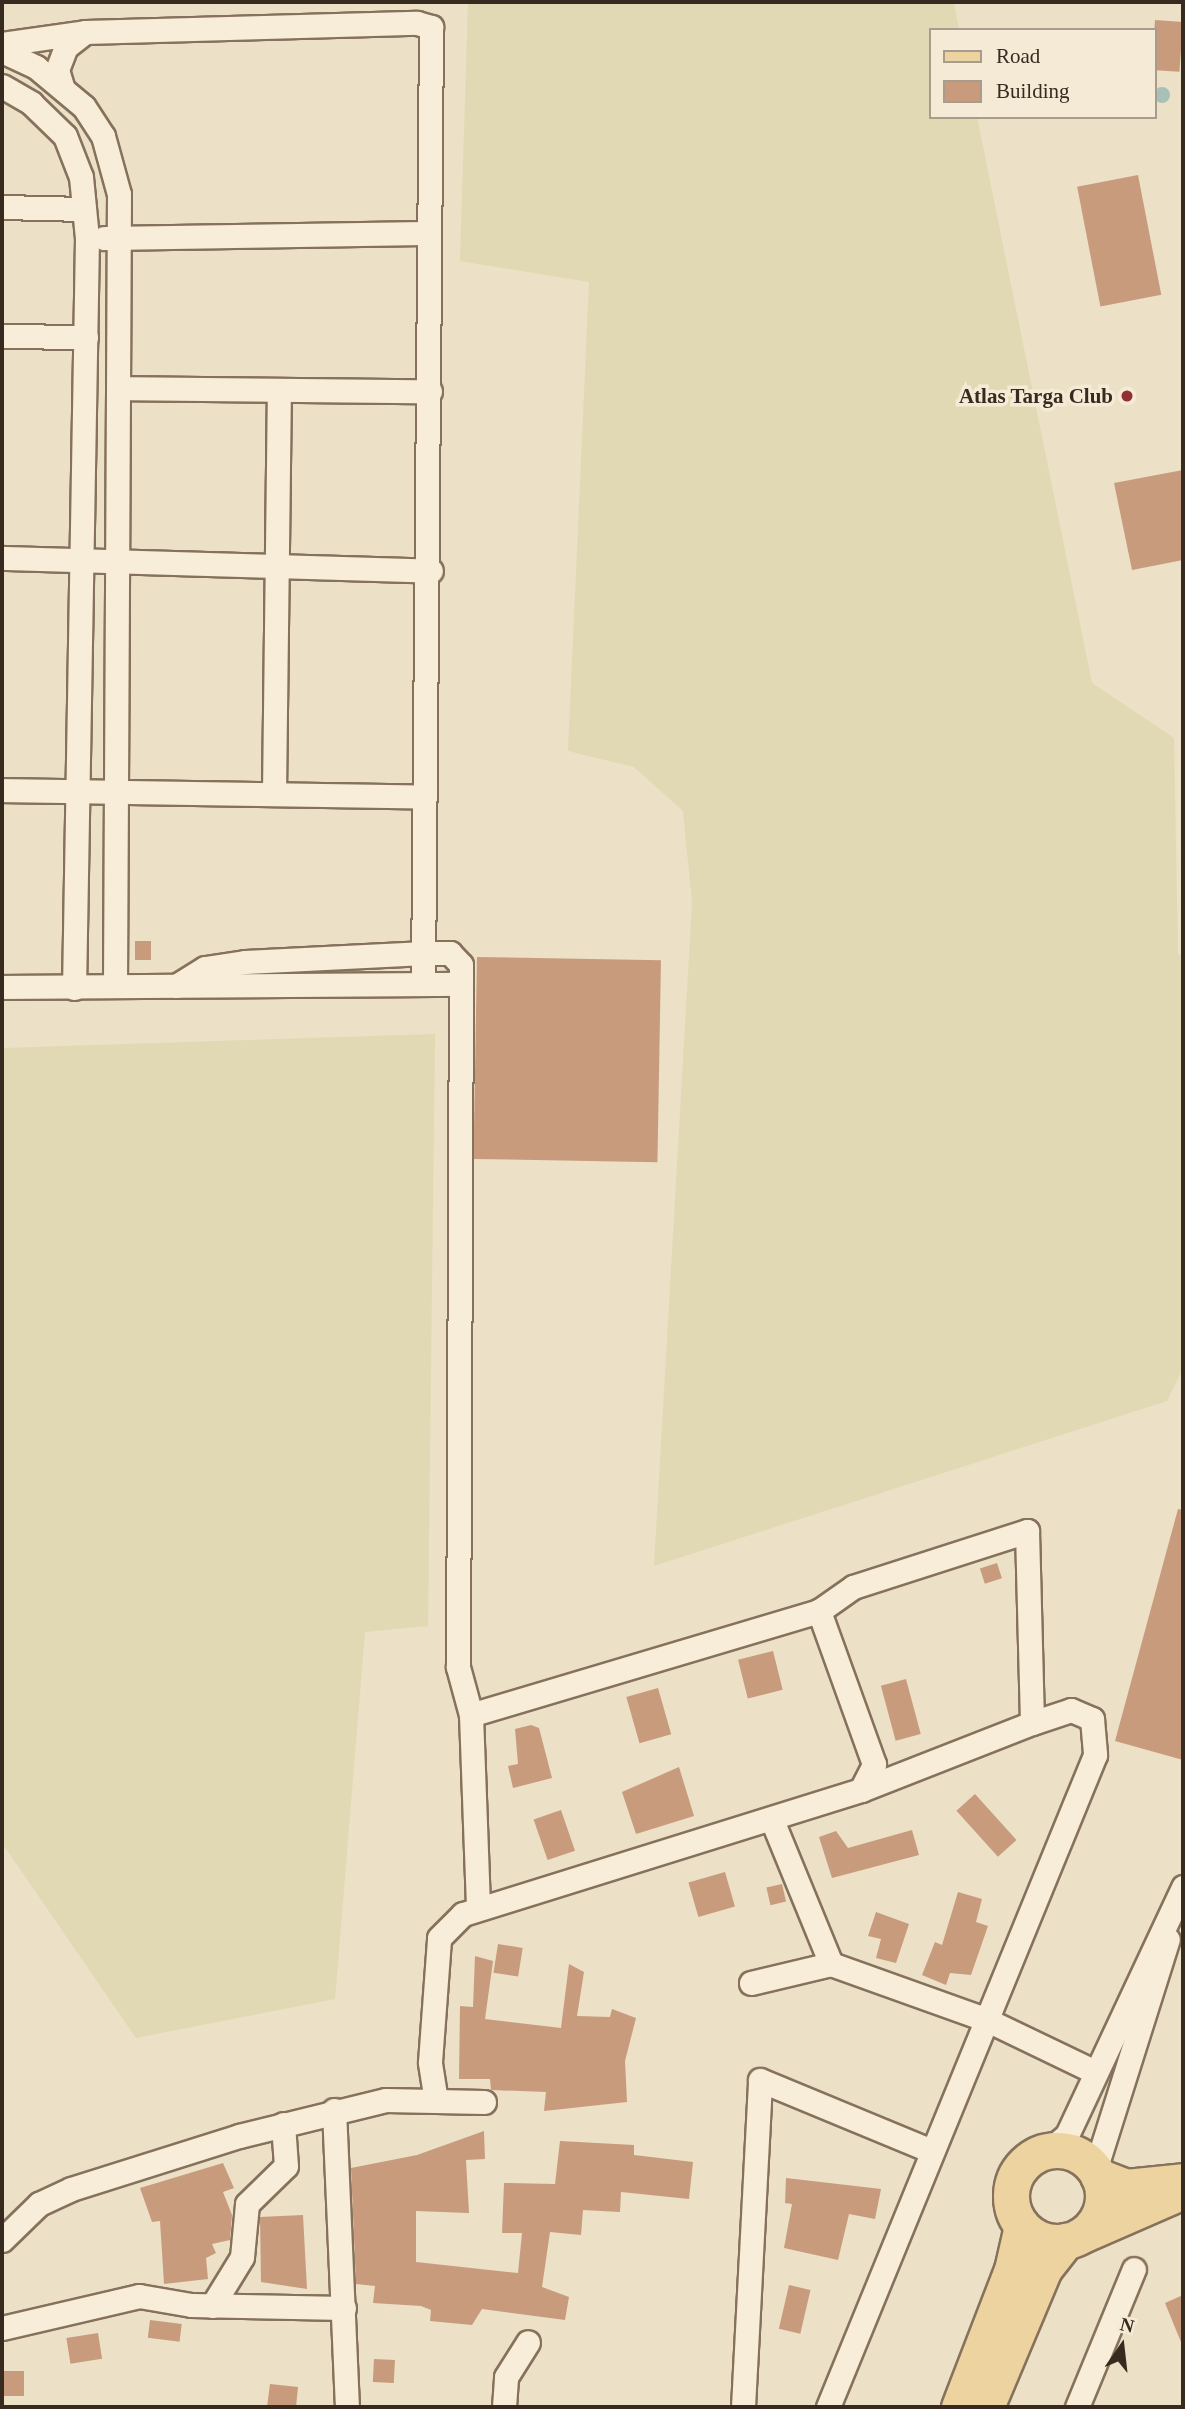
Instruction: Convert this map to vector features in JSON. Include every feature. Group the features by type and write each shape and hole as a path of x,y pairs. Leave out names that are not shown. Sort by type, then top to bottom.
{"main road":[{"path":"959,2407 1012,2270 1022,2226 1010,2197 1013,2181 1030,2158 1048,2151 1072,2152 1096,2173 1126,2187 1183,2181"},
{"path":"986,2407 1044,2269 1100,2211 1096,2173"},
{"path":"1022,2226 1049,2241 1073,2238 1183,2191"}],"street":[{"path":"2,44 85,32 416,23 431,27 431,571 423,984"},
{"path":"62,86 57,70 66,47 85,32"},
{"path":"2,51 62,86 103,136 116,176 119,238 119,790 115,986"},
{"path":"2,86 31,103 65,136 81,182 87,238 82,790 74,988"},
{"path":"81,182 116,176"},
{"path":"2,207 84,209"},
{"path":"87,238 429,233"},
{"path":"2,336 86,337"},
{"path":"119,388 430,391"},
{"path":"274,793 279,390"},
{"path":"2,558 119,559 431,571"},
{"path":"2,790 425,797"},
{"path":"176,986 205,968 245,962 425,953 456,957 461,984 458,1667 471,1715 478,1905"},
{"path":"2,987 461,984"},
{"path":"471,1715 819,1611 853,1587 1027,1531 1032,1723"},
{"path":"819,1611 874,1764 861,1790"},
{"path":"436,2101 430,2062 439,1938 478,1905 772,1820 861,1790 1071,1710 1092,1719 1095,1755 828,2407"},
{"path":"772,1820 831,1964"},
{"path":"1048,2151 1068,2135 1182,1890"},
{"path":"1096,2173 1182,1890"},
{"path":"751,1983 831,1964 985,2019 1095,2072"},
{"path":"743,2407 760,2080 931,2151"},
{"path":"2,2239 38,2204 71,2189 334,2109 386,2100 484,2102"},
{"path":"334,2109 347,2407"},
{"path":"212,2305 242,2257 247,2204 286,2166 283,2124"},
{"path":"1077,2407 1134,2269"},
{"path":"2,2328 139,2296 212,2305 344,2308"},
{"path":"504,2407 506,2377 528,2342"}],"shaded area":[{"path":"468,2 954,2 959,28 930,28 930,119 977,119 1092,683 1174,738 1178,954 1183,957 1183,1368 1167,1401 654,1566 692,903 683,811 634,767 568,751 589,282 460,261"},
{"path":"435,1034 428,1626 365,1632 335,1999 136,2038 2,1843 2,1048"}],"water":[{"path":"1162,87 1169,92 1168,101 1157,101 1157,89"}],"building":[{"path":"1155,20 1183,22 1179,72 1157,70"},
{"path":"1138,175 1161,295 1100,307 1077,187"},
{"path":"1183,470 1183,560 1132,570 1114,483"},
{"path":"135,941 151,941 151,960 135,960"},
{"path":"477,957 661,960 657,1162 473,1159"},
{"path":"1178,1509 1183,1510 1183,1760 1115,1741"},
{"path":"997,1563 1002,1578 985,1584 980,1569"},
{"path":"773,1651 783,1690 748,1699 738,1660"},
{"path":"906,1679 921,1734 896,1741 881,1686"},
{"path":"658,1688 671,1734 640,1743 626,1697"},
{"path":"531,1725 539,1728 552,1778 513,1788 508,1766 518,1764 515,1729"},
{"path":"679,1767 694,1816 636,1834 622,1792"},
{"path":"975,1794 1016,1840 998,1857 956,1811"},
{"path":"561,1810 575,1851 548,1860 534,1819"},
{"path":"912,1830 919,1855 832,1878 819,1837 836,1831 848,1848"},
{"path":"725,1872 735,1907 698,1917 688,1882"},
{"path":"782,1884 786,1902 770,1905 766,1888"},
{"path":"958,1892 982,1899 976,1922 988,1926 971,1975 950,1973 946,1985 922,1975 935,1942 942,1945"},
{"path":"876,1912 909,1924 896,1963 876,1958 881,1939 868,1936"},
{"path":"498,1944 523,1948 518,1977 493,1973"},
{"path":"475,1956 493,1961 485,2019 561,2028 569,1964 584,1972 577,2016 610,2017 612,2009 636,2018 625,2061 627,2102 544,2111 546,2092 491,2090 490,2079 459,2079 460,2006 473,2007"},
{"path":"484,2131 485,2159 466,2160 469,2213 416,2211 416,2262 518,2273 522,2233 502,2233 504,2183 555,2184 560,2141 634,2145 634,2155 693,2162 689,2199 621,2192 620,2212 583,2210 581,2235 550,2232 542,2287 569,2297 565,2320 482,2309 472,2325 430,2321 431,2310 421,2306 373,2303 375,2286 356,2284 351,2168 417,2155"},
{"path":"223,2163 234,2188 223,2192 232,2215 230,2240 212,2244 216,2253 206,2258 208,2279 164,2284 160,2221 152,2222 140,2188"},
{"path":"786,2178 881,2189 875,2219 849,2214 838,2260 784,2248 792,2204 785,2203"},
{"path":"303,2215 307,2289 261,2282 260,2217"},
{"path":"789,2285 810,2290 800,2334 779,2329"},
{"path":"1183,2295 1183,2347 1165,2303"},
{"path":"150,2320 182,2324 180,2342 148,2338"},
{"path":"98,2333 102,2359 70,2364 66,2338"},
{"path":"374,2359 395,2360 394,2383 373,2382"},
{"path":"2,2371 24,2371 24,2396 2,2396"},
{"path":"270,2384 298,2387 296,2407 267,2407"}],"place":[{"name":"Atlas Targa Club","path":"1127,396"}]}
